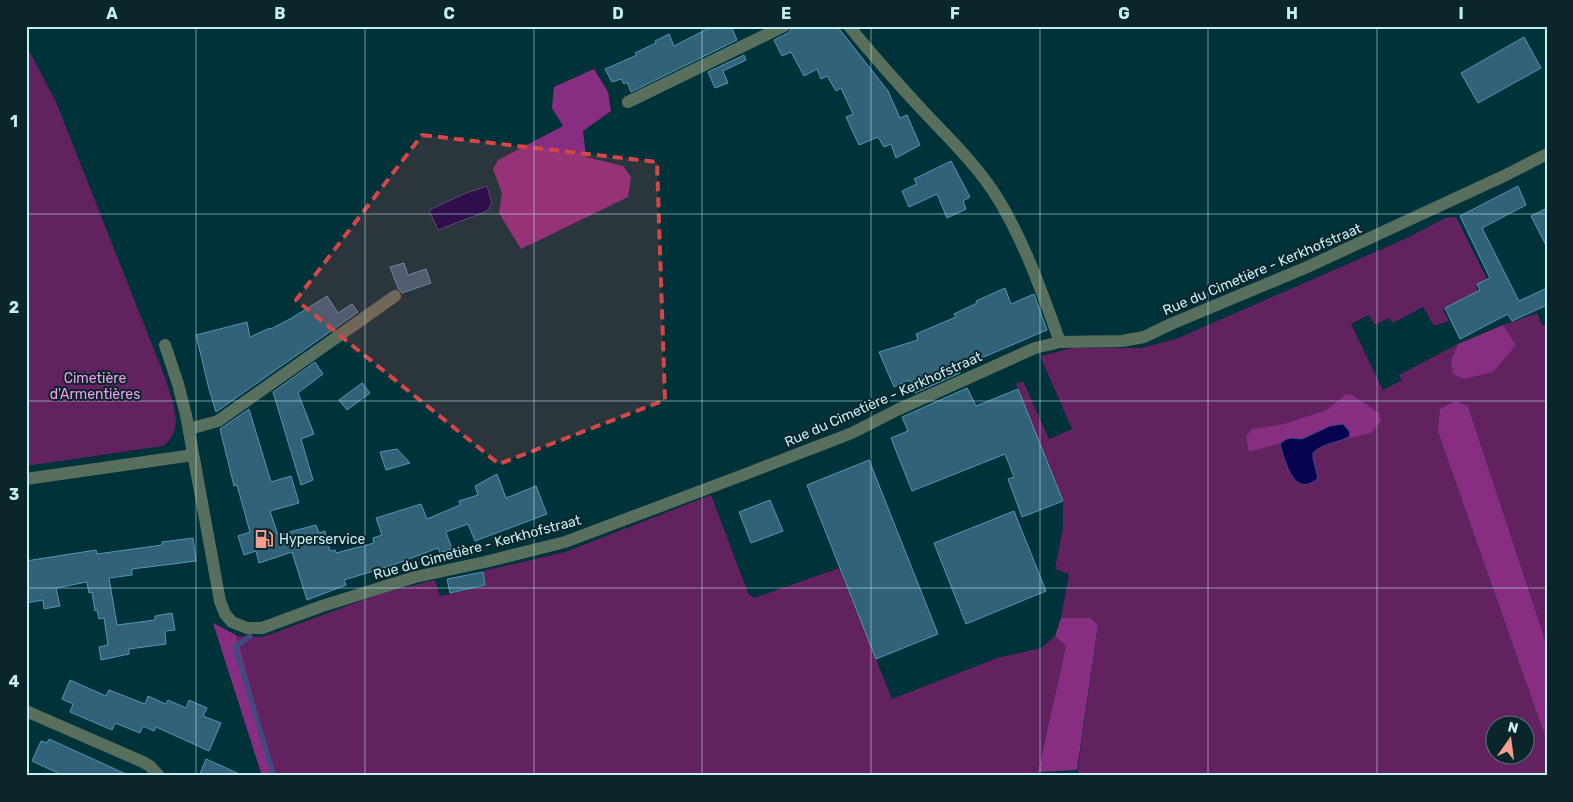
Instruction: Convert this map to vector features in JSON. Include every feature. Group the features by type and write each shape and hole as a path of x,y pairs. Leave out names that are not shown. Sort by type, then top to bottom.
{"street":[{"path":"628,102 784,26"},
{"path":"849,26 867,49 984,178 1000,202 1018,237 1041,290 1060,342"},
{"name":"Rue du Cimetière - Kerkhofstraat","path":"193,455 223,609 230,620 239,626 262,628 322,606 415,577 565,542 843,436 1035,348 1060,342 1122,341 1144,338 1171,324 1305,268 1506,175 1547,154"},
{"path":"189,429 218,421 395,296"},
{"path":"26,479 193,455 182,399 165,345"},
{"path":"26,711 143,762 150,766 159,776"}],"highlighted area":[{"path":"422,135 657,162 665,400 499,464 296,300"}],"green space":[{"name":"Cimetière d'Armentières","path":"26,45 56,102 166,380 174,406 176,424 170,439 163,446 26,466"},
{"path":"1456,217 1487,279 1476,286 1478,292 1443,309 1449,321 1434,326 1423,307 1393,323 1389,318 1375,325 1369,315 1351,324 1383,390 1402,380 1399,375 1458,344 1451,360 1516,345 1503,325 1537,313 1542,326 1547,324 1547,648 1468,406 1438,432 1547,742 1547,769 1544,775 1077,776 1098,625 1090,618 1061,618 1069,574 1055,569 1063,528 1063,501 1016,384 1023,381 1049,439 1072,429 1040,356 1072,348 1141,348 1176,339 1407,238 1445,218"},
{"path":"711,495 748,593 754,598 839,568 892,699 997,658 1041,648 1055,636 1066,646 1037,776 275,776 236,636 263,637 382,593 435,580 440,596 485,586 483,571 565,552"}],"shaded area":[{"path":"594,69 608,92 611,111 583,131 586,157 623,166 631,177 628,197 521,249 499,213 502,193 493,169 498,160 563,126 552,108 554,87"},
{"path":"487,186 492,203 487,211 438,230 429,210 466,193"},
{"path":"1503,325 1516,345 1493,372 1464,379 1453,374 1451,360 1458,344"},
{"path":"1346,394 1352,395 1379,413 1381,421 1371,433 1318,446 1285,442 1249,452 1246,437 1252,429 1284,424 1327,410"},
{"path":"1455,401 1468,406 1547,648 1547,742 1438,432 1440,409"},
{"path":"1343,424 1350,432 1349,437 1325,445 1313,453 1318,478 1310,484 1303,484 1297,481 1288,468 1280,444 1286,439 1302,439 1330,426"},
{"path":"1061,618 1090,618 1098,625 1077,770 1038,772 1066,646 1055,636"},
{"path":"213,623 236,635 275,776 262,776"}],"building":[{"path":"713,26 731,26 737,40 631,92 627,82 624,84 621,79 612,82 605,69 637,55 635,53 656,43 655,41 669,34 674,46"},
{"path":"796,26 837,26 888,91 900,118 907,115 920,145 896,158 891,144 884,147 878,137 859,145 846,117 853,114 841,88 836,91 827,76 821,79 817,69 804,76 791,52 782,56 774,40 788,33"},
{"path":"1524,37 1541,68 1478,103 1461,73"},
{"path":"744,55 746,60 723,71 728,83 715,88 708,72"},
{"path":"951,161 970,197 963,201 966,209 947,218 937,194 909,207 902,191 917,184 914,179"},
{"path":"1518,186 1526,205 1482,228 1519,301 1547,288 1547,305 1512,321 1508,314 1460,339 1445,308 1480,290 1477,284 1490,278 1460,216"},
{"path":"1547,208 1547,247 1531,216"},
{"path":"404,263 408,275 426,269 431,283 402,293 398,288 390,267"},
{"path":"1005,288 1011,304 1034,294 1047,330 958,368 960,373 915,393 909,380 894,387 879,352 918,340 916,334 956,317 954,314 977,303 976,301"},
{"path":"327,296 338,313 352,304 358,312 216,412 196,335 247,322 250,337 290,319"},
{"path":"315,362 323,374 298,393 314,434 301,439 313,480 301,485 273,392"},
{"path":"362,383 370,393 347,410 339,400"},
{"path":"967,388 976,406 1018,389 1063,501 1022,517 1008,479 1014,477 1005,454 912,491 891,438 908,431 902,417"},
{"path":"249,409 271,482 291,476 299,503 270,511 278,535 316,525 319,533 325,531 330,551 335,550 336,553 374,543 373,538 382,535 376,518 421,504 427,519 460,505 459,501 478,495 475,486 497,474 506,498 536,486 547,514 475,541 468,524 446,532 452,549 440,553 438,548 393,565 344,580 346,585 307,600 292,552 259,563 256,551 244,555 238,536 250,532 237,485 234,486 220,429"},
{"path":"397,449 410,463 386,470 380,452"},
{"path":"869,460 938,634 876,659 807,485"},
{"path":"770,500 783,531 751,543 739,512"},
{"path":"1014,511 1046,591 966,624 934,543"},
{"path":"193,538 196,561 132,569 132,575 109,578 117,625 155,620 155,616 172,613 175,630 165,631 166,644 129,649 129,654 101,660 99,647 108,645 104,618 99,619 97,610 95,611 92,592 89,593 87,582 56,588 60,606 44,609 43,600 26,603 26,561 96,550 97,554 162,545 162,542"},
{"path":"483,572 485,585 450,593 447,579"},
{"path":"70,680 106,696 109,690 145,704 148,696 166,704 168,700 186,708 189,700 207,708 203,716 221,723 209,751 156,727 154,731 143,726 140,733 115,723 112,730 70,712 73,704 62,699"},
{"path":"49,739 130,776 64,776 32,761 41,741 47,743"},
{"path":"206,759 244,776 199,776"}],"waterway":[{"path":"250,636 235,647 274,776"}],"place":[{"name":"Hyperservice","path":"264,539"}]}
